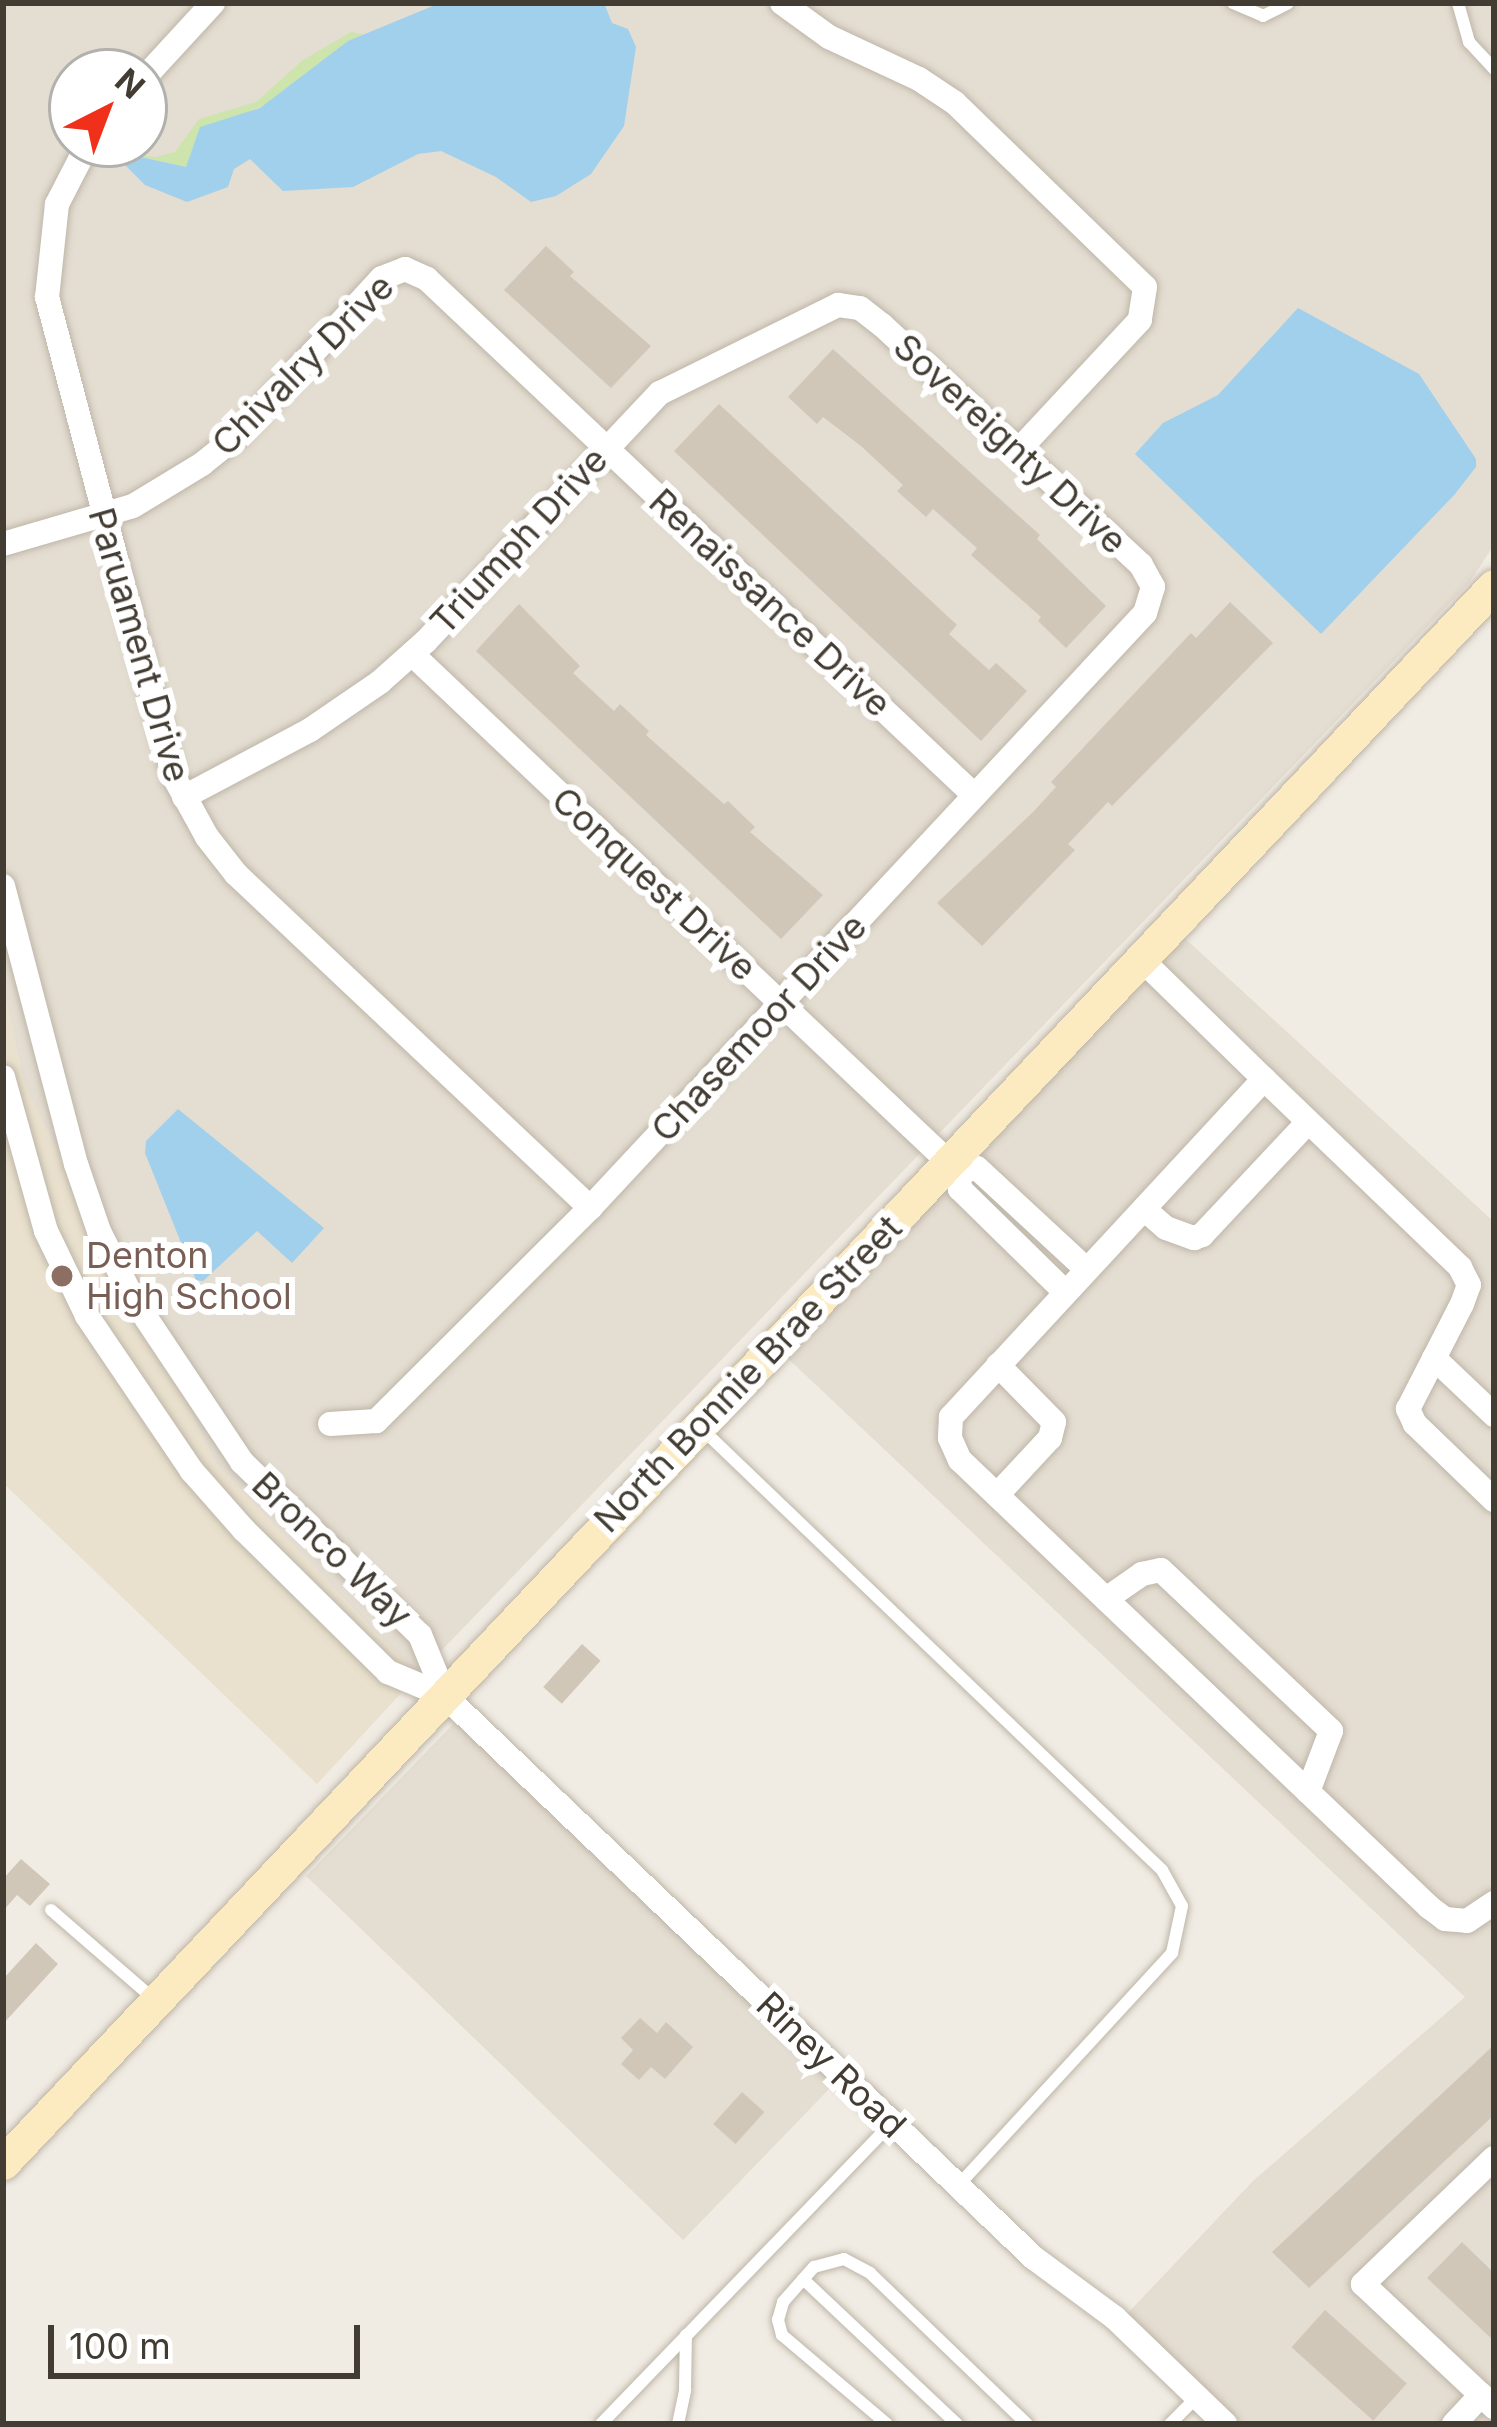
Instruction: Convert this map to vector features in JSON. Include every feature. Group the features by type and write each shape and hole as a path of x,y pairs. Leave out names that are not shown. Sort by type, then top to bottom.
{"main road":[{"name":"North Bonnie Brae Street","path":"3,2163 697,1424 954,1167 1141,959 1494,586"}],"street":[{"path":"168,52 213,3"},
{"path":"782,3 829,37 920,79 955,103 1140,277 1148,298 1140,320 1018,452"},
{"name":"Paruament Drive","path":"76,168 57,204 46,284 50,320 166,758 184,797 236,874 590,1208"},
{"name":"Chivalry Drive","path":"3,544 101,518 163,489 237,436 382,278 405,268"},
{"name":"Renaissance Drive","path":"405,268 427,279 974,795"},
{"name":"Triumph Drive","path":"184,797 310,730 412,654 605,447 678,382 838,304 860,308"},
{"name":"Sovereignty Drive","path":"860,308 1141,566 1153,586"},
{"name":"Chasemoor Drive","path":"330,1424 376,1421 590,1208 1145,613 1153,586"},
{"name":"Conquest Drive","path":"412,654 954,1167"},
{"name":"Bronco Way","path":"3,886 76,1164 99,1231 132,1297 242,1462 420,1635 445,1696"},
{"path":"1141,959 1460,1267 1469,1285 1408,1409 1414,1424 1494,1500"},
{"name":"Bronco Way","path":"3,1076 46,1231 87,1316 192,1471 298,1586 388,1672 445,1696"},
{"path":"1264,1079 951,1417 950,1438 960,1460 1444,1918 1467,1921 1494,1903"},
{"path":"1144,1209 1166,1228 1194,1238 1202,1235 1309,1122"},
{"path":"1065,1292 960,1189 954,1167 977,1168 1086,1269"},
{"path":"1434,1358 1494,1415"},
{"path":"997,1495 1050,1438 1054,1422 998,1365"},
{"path":"1106,1599 1142,1574 1161,1570 1331,1731 1308,1792"},
{"name":"Riney Road","path":"445,1696 1034,2258 1115,2318 1225,2424"},
{"path":"1454,2424 1488,2401 1363,2284 1494,2158"}],"lane":[{"path":"1233,3 1263,16 1288,3"},
{"path":"1458,3 1469,42 1494,69"},
{"path":"697,1424 1162,1870 1182,1906 1172,1953 958,2186"},
{"path":"51,1910 156,2001"},
{"path":"602,2424 892,2123"},
{"path":"887,2424 782,2335 778,2320 783,2302 814,2267 844,2259 870,2273 1027,2424"},
{"path":"803,2279 957,2424"},
{"path":"678,2424 686,2334"},
{"path":"1170,2424 1197,2397"}],"shaded area":[{"path":"3,3 1494,3 1494,545 1469,583 417,1676 216,1464 25,1087 3,988"},
{"path":"1177,931 1494,1222 1494,2424 1243,2424 1127,2314 1253,2181 1465,1997 781,1352"},
{"name":"Denton High School","path":"3,988 25,1087 216,1464 417,1676 317,1784 3,1483"},
{"path":"457,1720 834,2084 683,2240 306,1876"}],"green space":[{"path":"351,32 366,35 348,41 281,97 197,136 186,167 168,163 168,154 175,152 199,119 256,102 303,60"}],"water":[{"path":"440,3 604,3 612,23 628,29 636,47 624,126 591,174 556,196 531,202 496,177 441,151 418,154 353,187 283,191 250,159 234,169 228,187 187,202 145,185 128,168 168,168 168,163 186,167 200,127 260,108 348,41"},
{"path":"1298,308 1419,374 1476,459 1476,467 1455,494 1321,634 1135,454 1163,423 1218,395"},
{"path":"178,1109 324,1228 292,1263 257,1231 203,1281 196,1280 145,1153 146,1141"}],"building":[{"path":"546,246 574,272 570,276 651,346 611,388 504,290"},
{"path":"833,349 1040,535 1037,539 1106,606 1066,648 1038,621 1041,617 971,555 977,548 933,509 926,517 897,491 903,485 861,446 823,417 817,424 788,397"},
{"path":"719,404 957,625 949,634 989,670 996,663 1027,691 981,741 674,451"},
{"path":"1230,602 1273,643 1112,806 1108,802 1068,844 1075,850 982,946 937,903 1034,811 1056,787 1051,782 1191,633 1196,638"},
{"path":"519,604 580,666 573,673 614,711 620,704 649,731 646,735 724,804 728,801 755,827 750,832 823,895 781,939 476,651"},
{"path":"582,1644 601,1661 562,1704 543,1687"},
{"path":"21,1859 50,1884 30,1906 17,1895 3,1911 3,1879"},
{"path":"36,1943 58,1964 3,2024 3,1979"},
{"path":"640,2018 657,2033 666,2022 693,2047 665,2079 651,2067 639,2080 621,2064 633,2050 621,2038"},
{"path":"1494,2045 1494,2115 1309,2288 1272,2252"},
{"path":"742,2092 764,2112 736,2144 713,2124"},
{"path":"1462,2242 1494,2273 1494,2341 1427,2278"},
{"path":"1325,2310 1407,2384 1373,2421 1292,2347"}],"place":[{"name":"Denton High School","path":"62,1276"}]}
